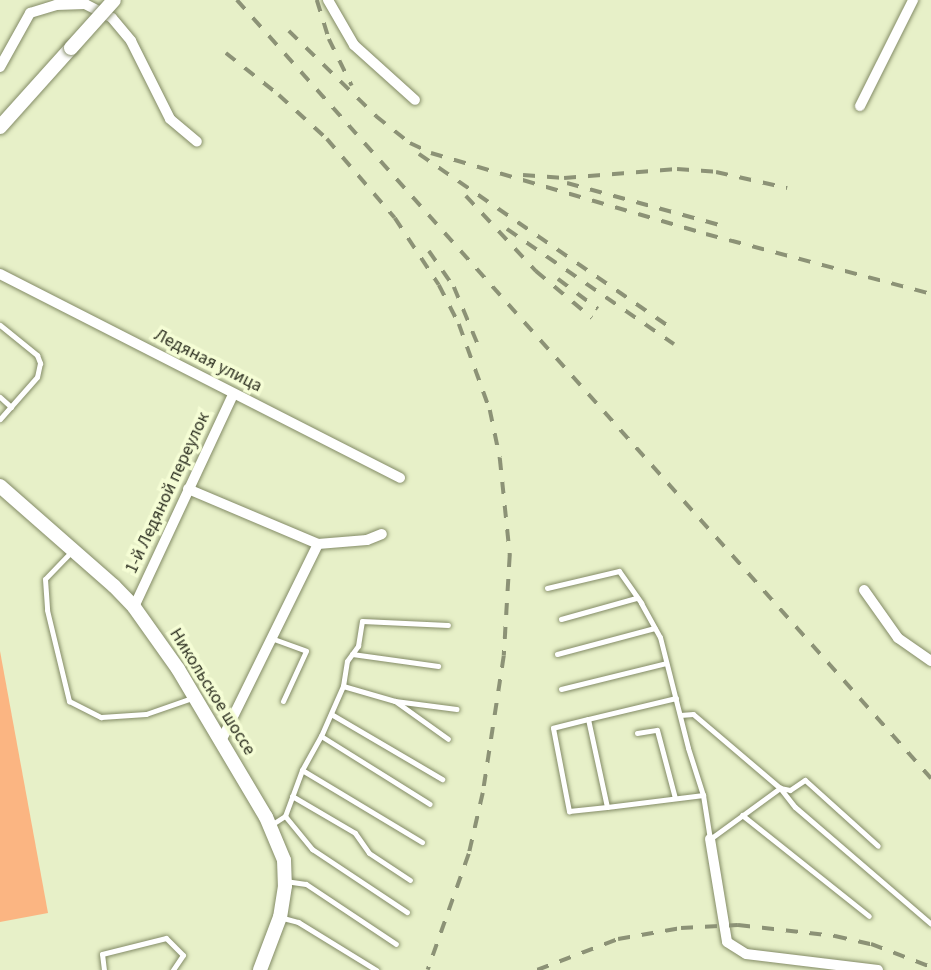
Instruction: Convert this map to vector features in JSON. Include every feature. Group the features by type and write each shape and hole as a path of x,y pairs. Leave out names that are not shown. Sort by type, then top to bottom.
{"street":[{"path":"0,127 114,0"},
{"path":"328,0 354,45 415,100"},
{"path":"860,106 913,0"},
{"path":"0,67 30,13 56,5 85,4 112,18 125,33 170,119 197,142"},
{"name":"Ледяная улица","path":"0,274 400,478"},
{"name":"1-й Ледяной переулок","path":"134,607 233,395"},
{"name":"Никольское шоссе","path":"0,486 73,549 134,607 195,697 271,825 284,860 285,881 280,917 260,970"},
{"path":"188,489 318,544 367,540 382,534"},
{"path":"221,741 318,544"},
{"path":"864,590 898,638 931,661"},
{"path":"710,839 722,925 727,942 746,954 878,970"}],"lane":[{"path":"0,325 37,355 40,363 37,377 0,419"},
{"path":"0,397 11,407"},
{"path":"73,549 45,579 47,610 69,701 101,718 145,713 195,697"},
{"path":"547,588 619,570 655,628 703,795 710,839 780,788 790,790 805,780 878,846"},
{"path":"562,619 636,598"},
{"path":"271,825 285,816 302,770 331,714 343,686 347,661 358,646 362,621 448,625"},
{"path":"557,654 655,628"},
{"path":"271,638 306,652 283,701"},
{"path":"352,654 438,666"},
{"path":"561,689 666,663"},
{"path":"343,686 395,701 456,709"},
{"path":"676,698 553,728 569,811 703,795"},
{"path":"395,701 448,739"},
{"path":"331,714 442,779"},
{"path":"680,715 693,714 780,788 795,807 931,923"},
{"path":"588,719 607,807"},
{"path":"637,733 657,730 675,798"},
{"path":"321,736 430,804"},
{"path":"302,770 422,842"},
{"path":"292,796 355,833 369,853 410,880"},
{"path":"285,816 312,849 407,912"},
{"path":"742,816 869,916"},
{"path":"285,881 306,884 396,944"},
{"path":"280,917 298,922 376,970"},
{"path":"104,970 102,954 166,938 183,955 173,970"}],"shaded area":[{"path":"0,651 48,913 0,922"}],"railway":[{"path":"237,0 931,778"},
{"path":"317,0 329,39 352,86"},
{"path":"289,31 376,116 410,143 431,153 706,234 931,294"},
{"path":"226,53 279,95 327,139 395,218 439,285 459,324 490,410 500,458 510,555 504,656 483,793 469,854 428,970"},
{"path":"419,154 674,330"},
{"path":"523,175 564,178 677,169 716,172 787,188"},
{"path":"567,183 723,226"},
{"path":"466,196 536,271 592,318"},
{"path":"507,229 674,344"},
{"path":"429,251 454,287 479,347"},
{"path":"558,279 598,309"},
{"path":"537,970 618,939 681,928 738,925 835,936 871,944 931,967"}]}
